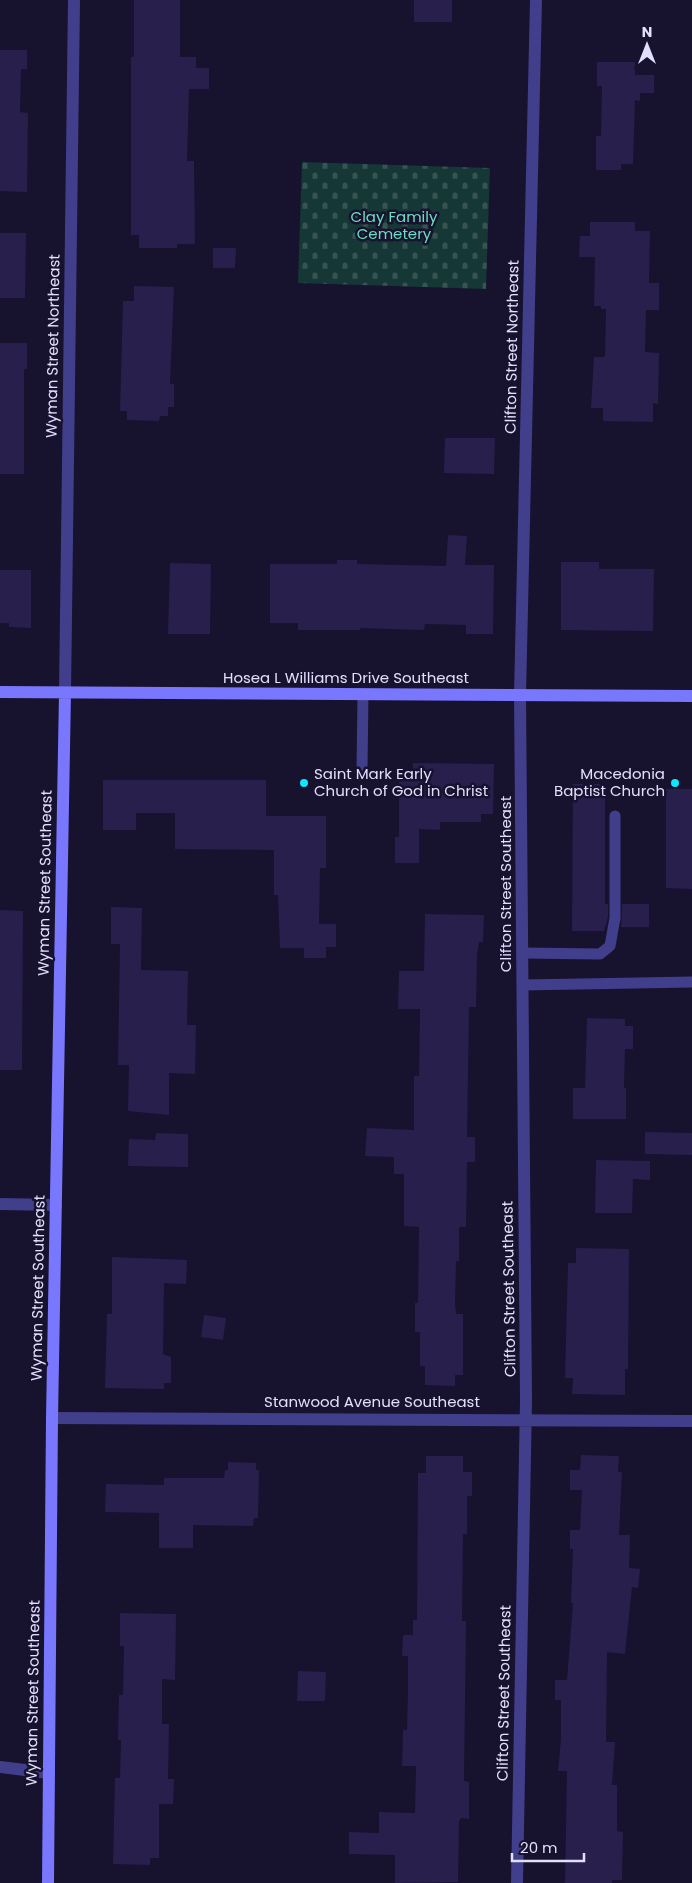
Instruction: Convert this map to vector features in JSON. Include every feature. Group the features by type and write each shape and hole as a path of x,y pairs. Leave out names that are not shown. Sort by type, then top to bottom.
{"street":[{"name":"Wyman Street Northeast","path":"65,693 74,0"},
{"name":"Clifton Street Northeast","path":"520,695 536,0"},
{"name":"Hosea L Williams Drive Southeast","path":"0,692 692,696"},
{"name":"Wyman Street Southeast","path":"48,1883 52,1418 65,693"},
{"name":"Clifton Street Southeast","path":"517,1883 526,1419 520,695"},
{"path":"0,1204 56,1205"},
{"name":"Stanwood Avenue Southeast","path":"52,1418 692,1421"},
{"path":"0,1767 49,1773"}],"lane":[{"path":"362,770 364,694"},
{"path":"523,953 600,954 610,946 615,918 615,816"},
{"path":"523,985 692,982"}],"green space":[{"name":"Clay Family Cemetery","path":"302,162 490,168 486,289 298,283"}],"building":[{"path":"134,0 180,0 180,57 196,57 196,68 209,68 209,89 189,89 187,161 194,161 195,244 177,244 177,248 139,248 139,235 131,235 131,57 134,57"},
{"path":"414,0 452,0 452,22 414,22"},
{"path":"0,50 27,50 27,69 21,69 20,112 28,113 27,192 0,191"},
{"path":"597,62 635,62 635,75 654,75 654,93 640,93 640,101 635,100 633,164 621,164 621,170 596,170 596,136 601,136 602,86 597,86"},
{"path":"590,222 635,222 635,231 650,231 649,283 659,283 659,310 646,310 645,352 659,353 658,404 653,403 653,422 603,421 603,408 591,408 594,357 605,357 606,309 601,309 601,306 594,306 595,257 579,257 580,236 590,236"},
{"path":"0,233 26,233 25,298 0,298"},
{"path":"213,248 236,248 235,268 213,268"},
{"path":"134,286 174,287 170,384 174,384 174,407 168,407 168,416 160,416 159,421 127,420 127,411 120,411 123,301 134,301"},
{"path":"0,343 27,343 27,369 24,369 24,474 0,474"},
{"path":"445,438 495,438 494,474 444,473"},
{"path":"448,535 467,536 465,565 494,565 493,634 466,634 466,625 425,624 424,630 360,628 360,630 298,630 298,623 270,623 270,564 337,564 337,560 357,560 357,564 446,566"},
{"path":"561,562 599,562 599,569 654,569 653,631 561,630"},
{"path":"170,563 211,564 210,634 168,634"},
{"path":"0,570 31,570 31,628 9,627 9,623 0,623"},
{"path":"413,763 494,764 493,814 481,814 481,822 440,822 440,830 419,829 419,863 395,863 395,837 399,837 399,773 413,774"},
{"path":"103,780 266,780 266,816 326,816 326,868 320,868 319,924 336,924 336,947 326,947 326,958 304,958 304,948 280,948 278,895 274,895 274,850 175,849 175,813 136,813 136,830 103,830"},
{"path":"573,784 605,784 605,904 608,904 608,917 604,931 572,931"},
{"path":"666,789 692,789 692,889 666,888"},
{"path":"622,904 649,904 649,927 621,927"},
{"path":"111,907 142,908 141,970 188,971 187,1025 196,1025 195,1074 169,1073 169,1115 128,1111 129,1065 118,1065 120,944 111,944"},
{"path":"0,910 23,911 22,1070 0,1070"},
{"path":"425,914 484,915 483,942 479,942 477,954 476,1007 469,1007 467,1137 475,1137 475,1162 467,1162 466,1227 459,1227 459,1261 456,1261 455,1303 456,1314 463,1314 463,1375 455,1375 455,1386 425,1385 425,1366 420,1366 420,1332 415,1332 415,1303 418,1303 419,1227 404,1226 404,1174 394,1174 394,1157 365,1156 367,1128 414,1130 414,1076 419,1076 420,1009 398,1009 399,971 424,971"},
{"path":"587,1018 625,1019 625,1026 633,1026 633,1049 625,1049 624,1088 626,1088 626,1119 573,1119 573,1088 585,1088"},
{"path":"645,1132 692,1133 692,1155 645,1154"},
{"path":"156,1133 188,1134 188,1167 128,1166 129,1139 155,1140"},
{"path":"596,1160 650,1161 650,1180 633,1179 632,1213 595,1213"},
{"path":"576,1248 629,1249 628,1369 625,1369 625,1395 572,1394 573,1378 565,1378 568,1263 576,1263"},
{"path":"112,1257 187,1260 186,1284 164,1283 163,1354 171,1357 171,1383 164,1383 164,1389 105,1388 107,1314 112,1314"},
{"path":"204,1315 226,1318 223,1340 201,1337"},
{"path":"581,1455 619,1456 618,1472 622,1472 619,1535 630,1535 629,1568 640,1569 638,1588 632,1587 625,1654 607,1652 606,1742 615,1742 612,1785 617,1785 617,1831 623,1832 622,1880 612,1880 612,1883 565,1883 567,1771 558,1771 561,1739 561,1700 555,1700 555,1680 567,1680 573,1603 571,1603 573,1549 570,1549 570,1530 580,1530 582,1490 570,1490 570,1470 580,1470"},
{"path":"426,1456 463,1456 463,1472 472,1472 472,1496 467,1496 467,1534 463,1534 462,1621 466,1621 464,1781 469,1782 469,1819 461,1818 459,1821 458,1882 395,1883 395,1855 349,1854 349,1832 379,1833 379,1812 415,1813 416,1766 402,1766 403,1730 407,1730 408,1656 402,1656 403,1635 413,1635 413,1620 417,1620 418,1473 426,1473"},
{"path":"228,1462 256,1463 256,1470 259,1470 258,1518 254,1518 253,1526 193,1525 193,1548 159,1548 159,1513 105,1512 106,1484 164,1485 164,1478 224,1478 225,1470 228,1470"},
{"path":"120,1613 176,1614 175,1680 162,1679 162,1724 169,1724 168,1779 174,1779 173,1804 159,1804 159,1858 150,1858 150,1865 113,1864 115,1778 120,1778 121,1740 118,1740 119,1695 123,1695 124,1646 120,1646"},
{"path":"298,1671 326,1672 325,1701 297,1701"}],"place":[{"name":"Saint Mark Early Church of God in Christ","path":"304,783"},
{"name":"Macedonia Baptist Church","path":"675,783"}]}
